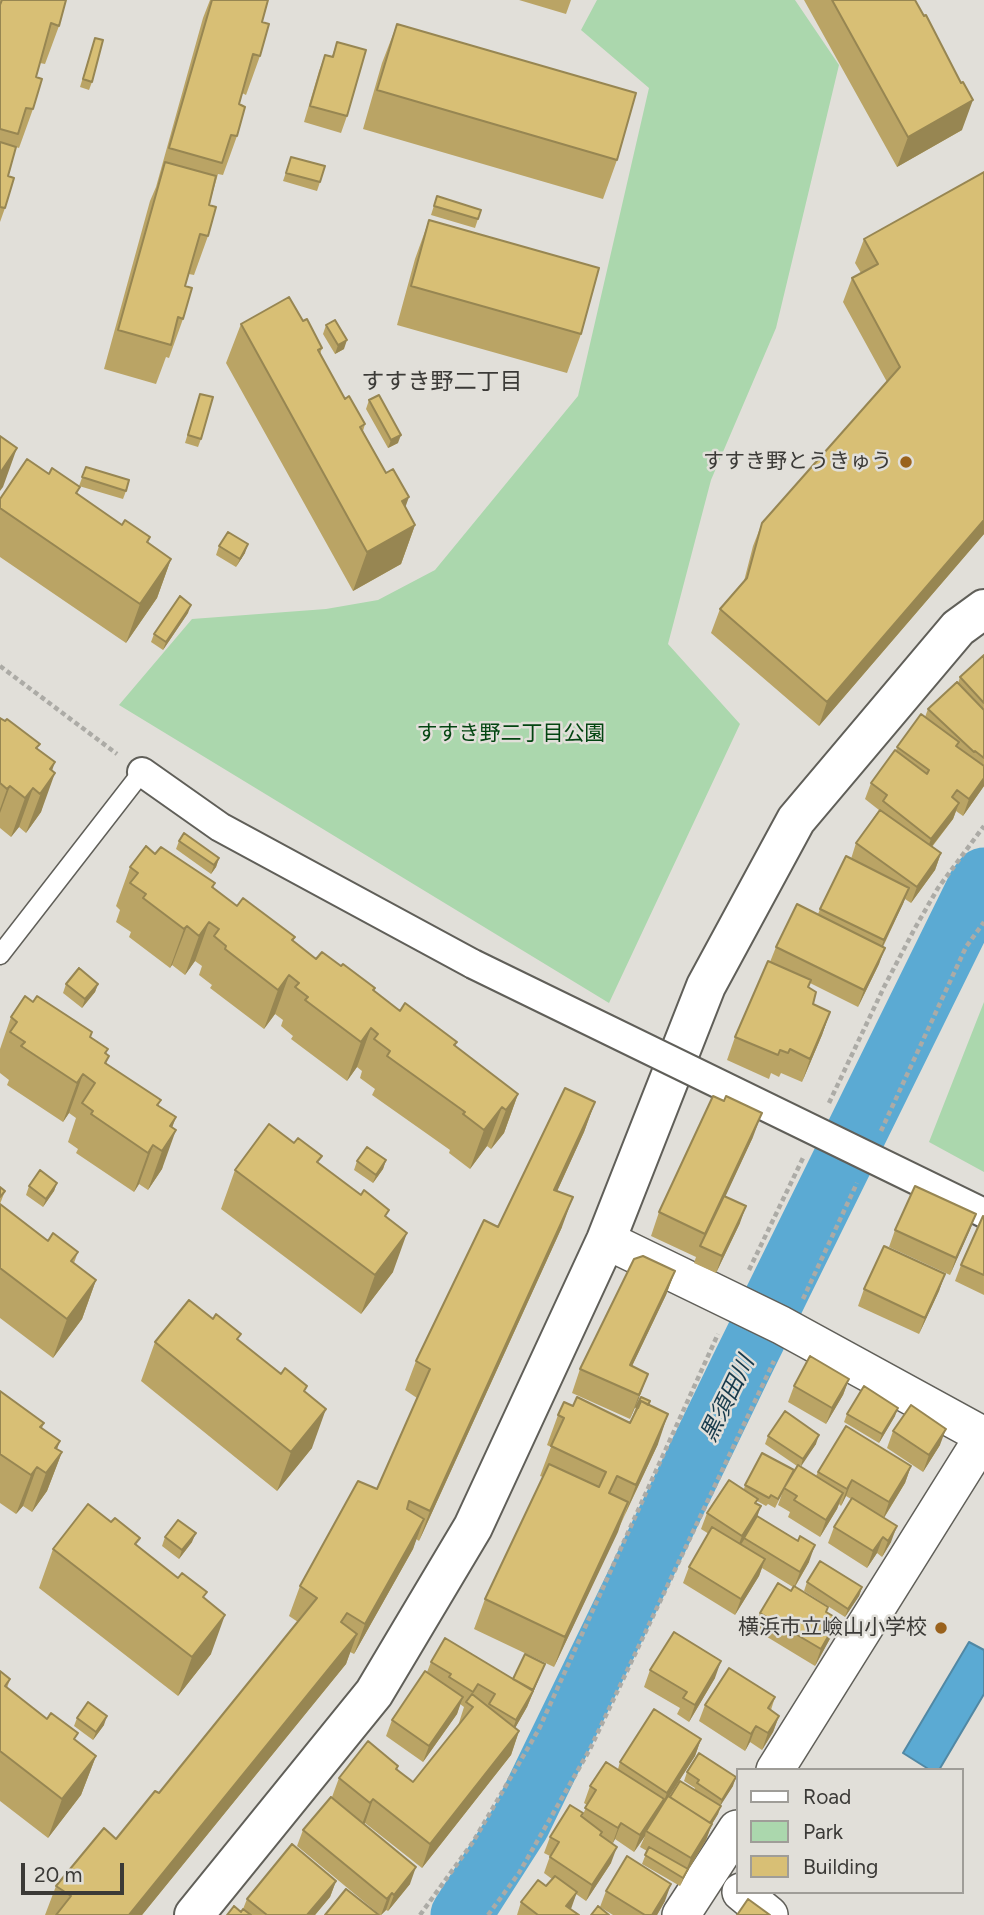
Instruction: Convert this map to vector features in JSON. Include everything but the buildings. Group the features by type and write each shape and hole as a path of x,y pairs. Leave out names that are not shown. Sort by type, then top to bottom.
{"street":[{"path":"194,1915 374,1693 474,1527 607,1240 706,986 796,820 958,628 984,608"},
{"path":"142,772 220,827 473,964 984,1213"},
{"path":"607,1240 785,1327 984,1436 776,1768"},
{"path":"681,1915 730,1883 736,1837"},
{"path":"743,1894 769,1915"}],"lane":[{"path":"0,955 142,772"}],"path":[{"path":"0,666 142,772"},
{"path":"828,1105 915,928 938,888 984,826"},
{"path":"877,1141 966,947 984,922"},
{"path":"419,1915 473,1842 539,1729 808,1149"},
{"path":"488,1915 519,1873 590,1749 785,1327 859,1178"}],"green space":[{"name":"すすき野二丁目公園","path":"597,0 795,0 839,65 776,328 711,480 668,644 740,724 609,1003 119,705 192,619 326,609 378,600 435,570 578,396 649,88 581,30"},
{"path":"984,1002 984,1172 929,1142"}],"water":[{"path":"969,1642 984,1650 984,1694 940,1768 927,1768 903,1753"}],"waterway":[{"name":"黒須田川","path":"461,1915 520,1823 740,1369 984,878"}],"place":[{"name":"すすき野とうきゅう","path":"906,462"},
{"name":"横浜市立嶮山小学校","path":"941,1628"}],"district":[{"name":"すすき野二丁目","path":"442,382"}]}
